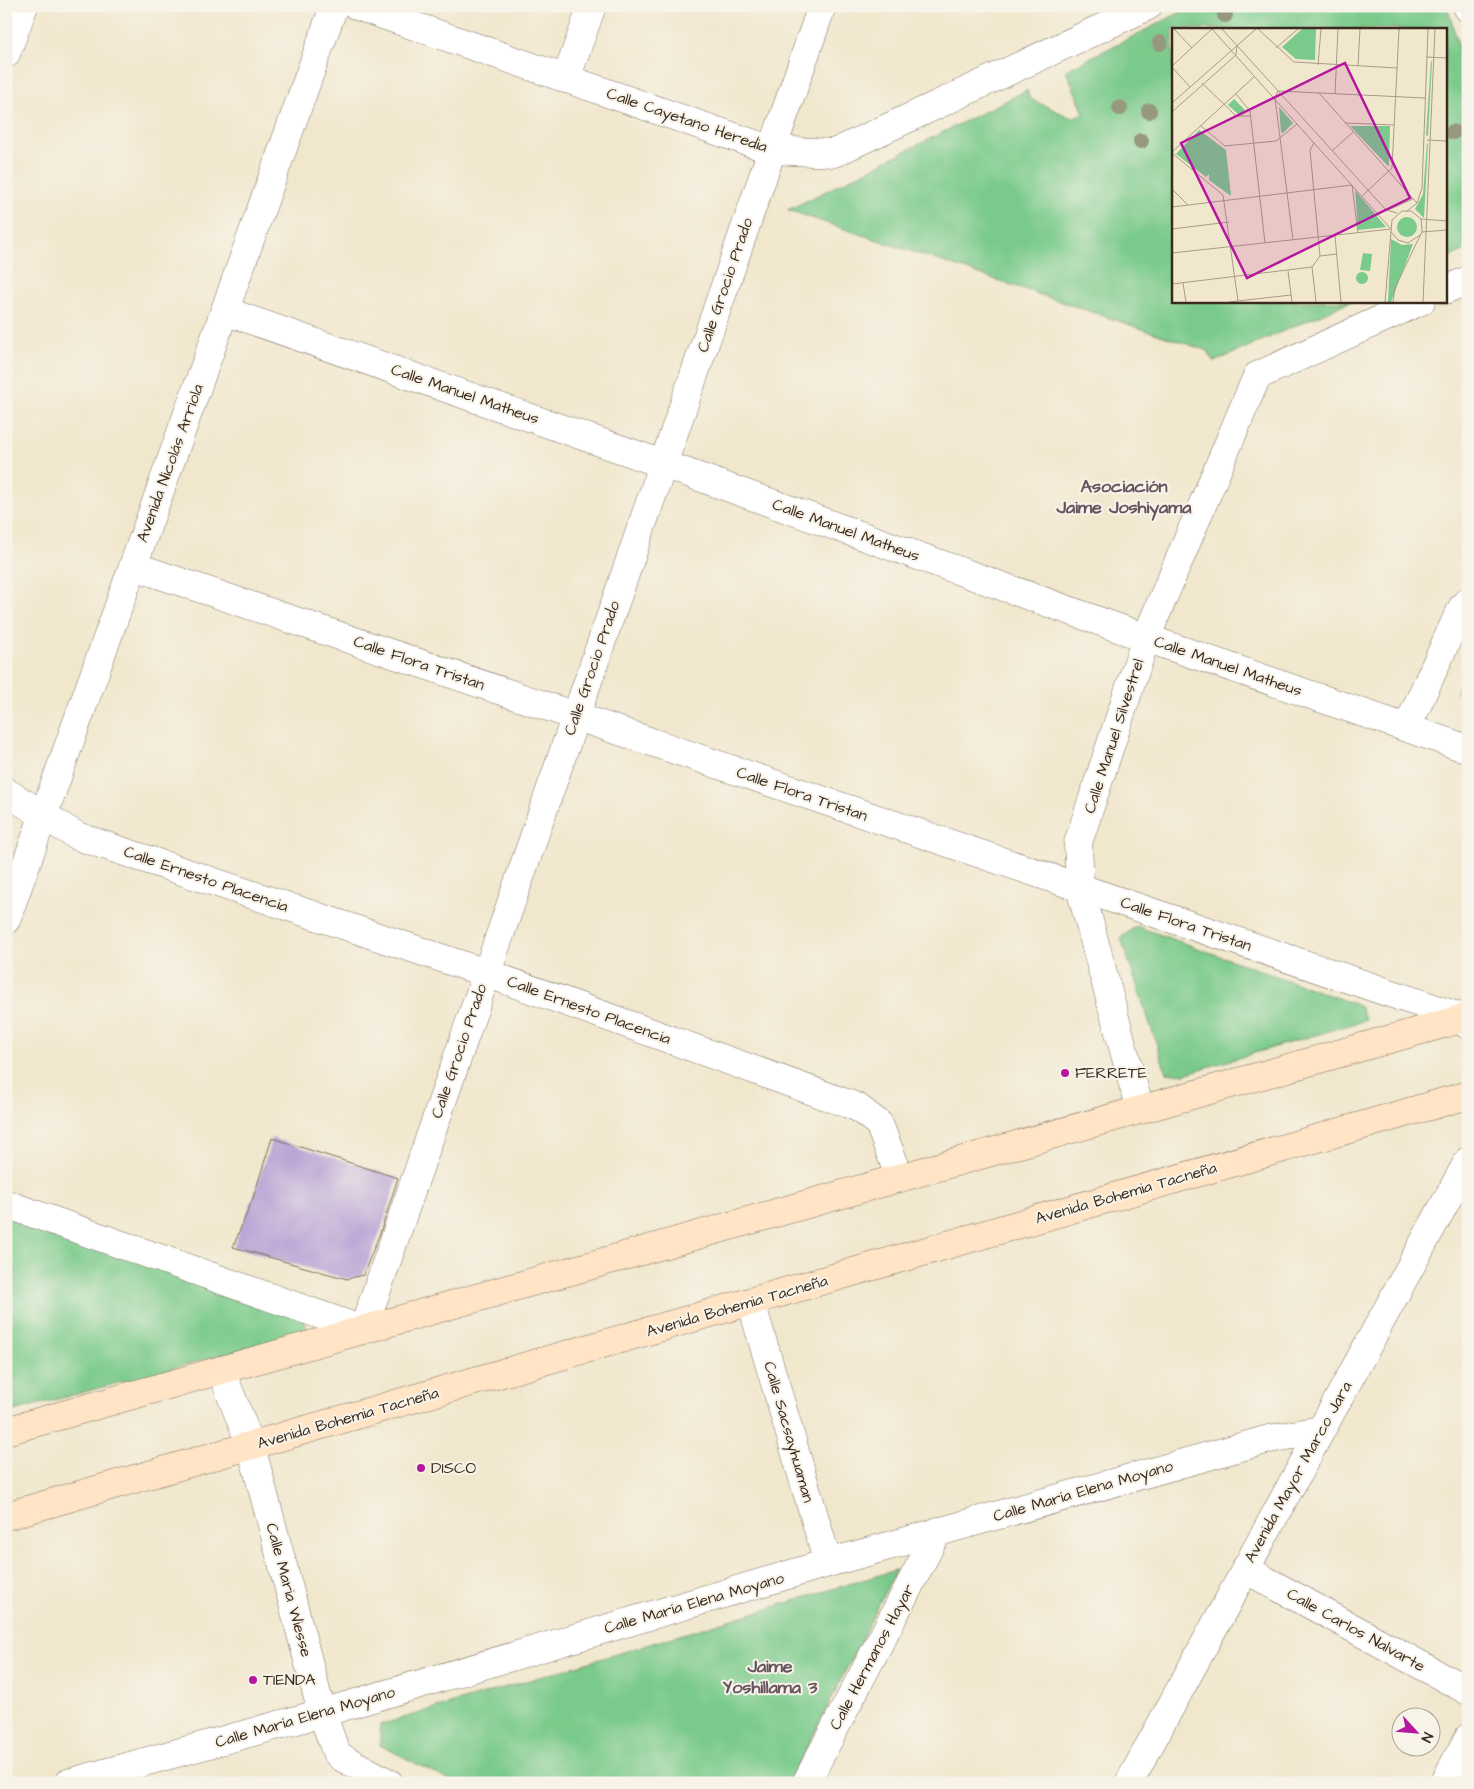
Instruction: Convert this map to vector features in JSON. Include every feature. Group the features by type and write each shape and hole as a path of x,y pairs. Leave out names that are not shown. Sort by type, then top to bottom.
{"main road":[{"path":"6,1431 1140,1110 1466,1020"},
{"name":"Avenida Bohemia Tacneña","path":"6,1516 1468,1095"}],"street":[{"path":"6,54 24,6"},
{"name":"Avenida Nicolás Arriola","path":"6,920 334,6"},
{"name":"Calle Cayetano Heredia","path":"357,6 772,150 834,152 1148,6"},
{"path":"566,79 592,6"},
{"name":"Calle Grocio Prado","path":"363,1330 822,6"},
{"path":"1446,290 1468,280"},
{"name":"Calle Manuel Silvestrel","path":"1140,1110 1080,888 1078,843 1146,638 1257,376 1419,302"},
{"name":"Calle Manuel Matheus","path":"225,311 663,464 1146,638 1468,748"},
{"name":"Calle Flora Tristan","path":"134,566 1466,1020"},
{"path":"1407,728 1455,622 1463,606 1468,601"},
{"name":"Calle Ernesto Placencia","path":"6,792 77,836 486,973 857,1107 879,1124 900,1178"},
{"name":"Avenida Mayor Marco Jara","path":"1129,1783 1468,1161"},
{"path":"6,1204 363,1330"},
{"name":"Calle Sacsayhuaman","path":"751,1302 828,1563"},
{"name":"Calle Maria Wiesse","path":"221,1370 251,1446 322,1714 336,1752 348,1761 389,1783"},
{"name":"Calle María Elena Moyano","path":"68,1783 322,1714 938,1531 1269,1439 1321,1430"},
{"name":"Calle Hermanos Hayar","path":"806,1783 938,1531"},
{"name":"Calle Carlos Nalvarte","path":"1245,1569 1468,1691"},
{"path":"1444,1783 1468,1738"}],"green space":[{"path":"1193,6 1447,6 1468,79 1468,249 1446,259 1446,28 1172,28 1172,302 1349,302 1214,362 1208,351 788,210 1027,90 1030,99 1072,118 1084,113 1066,70"},
{"path":"1468,659 1468,697 1456,693"},
{"path":"1136,926 1360,1006 1366,1020 1184,1074 1166,1072 1121,938"},
{"path":"6,1214 302,1311 308,1332 6,1413"},
{"path":"896,1570 789,1783 454,1783 380,1745 380,1725"}],"building":[{"path":"272,1138 398,1178 380,1233 363,1275 347,1279 233,1247 253,1198"}],"place":[{"name":"FERRETE","path":"1065,1073"},
{"name":"DISCO","path":"421,1468"},
{"name":"TIENDA","path":"253,1680"}],"district":[{"name":"Asociación Jaime Joshiyama","path":"1124,496"},
{"name":"Jaime Yoshillama 3","path":"770,1676"}]}
